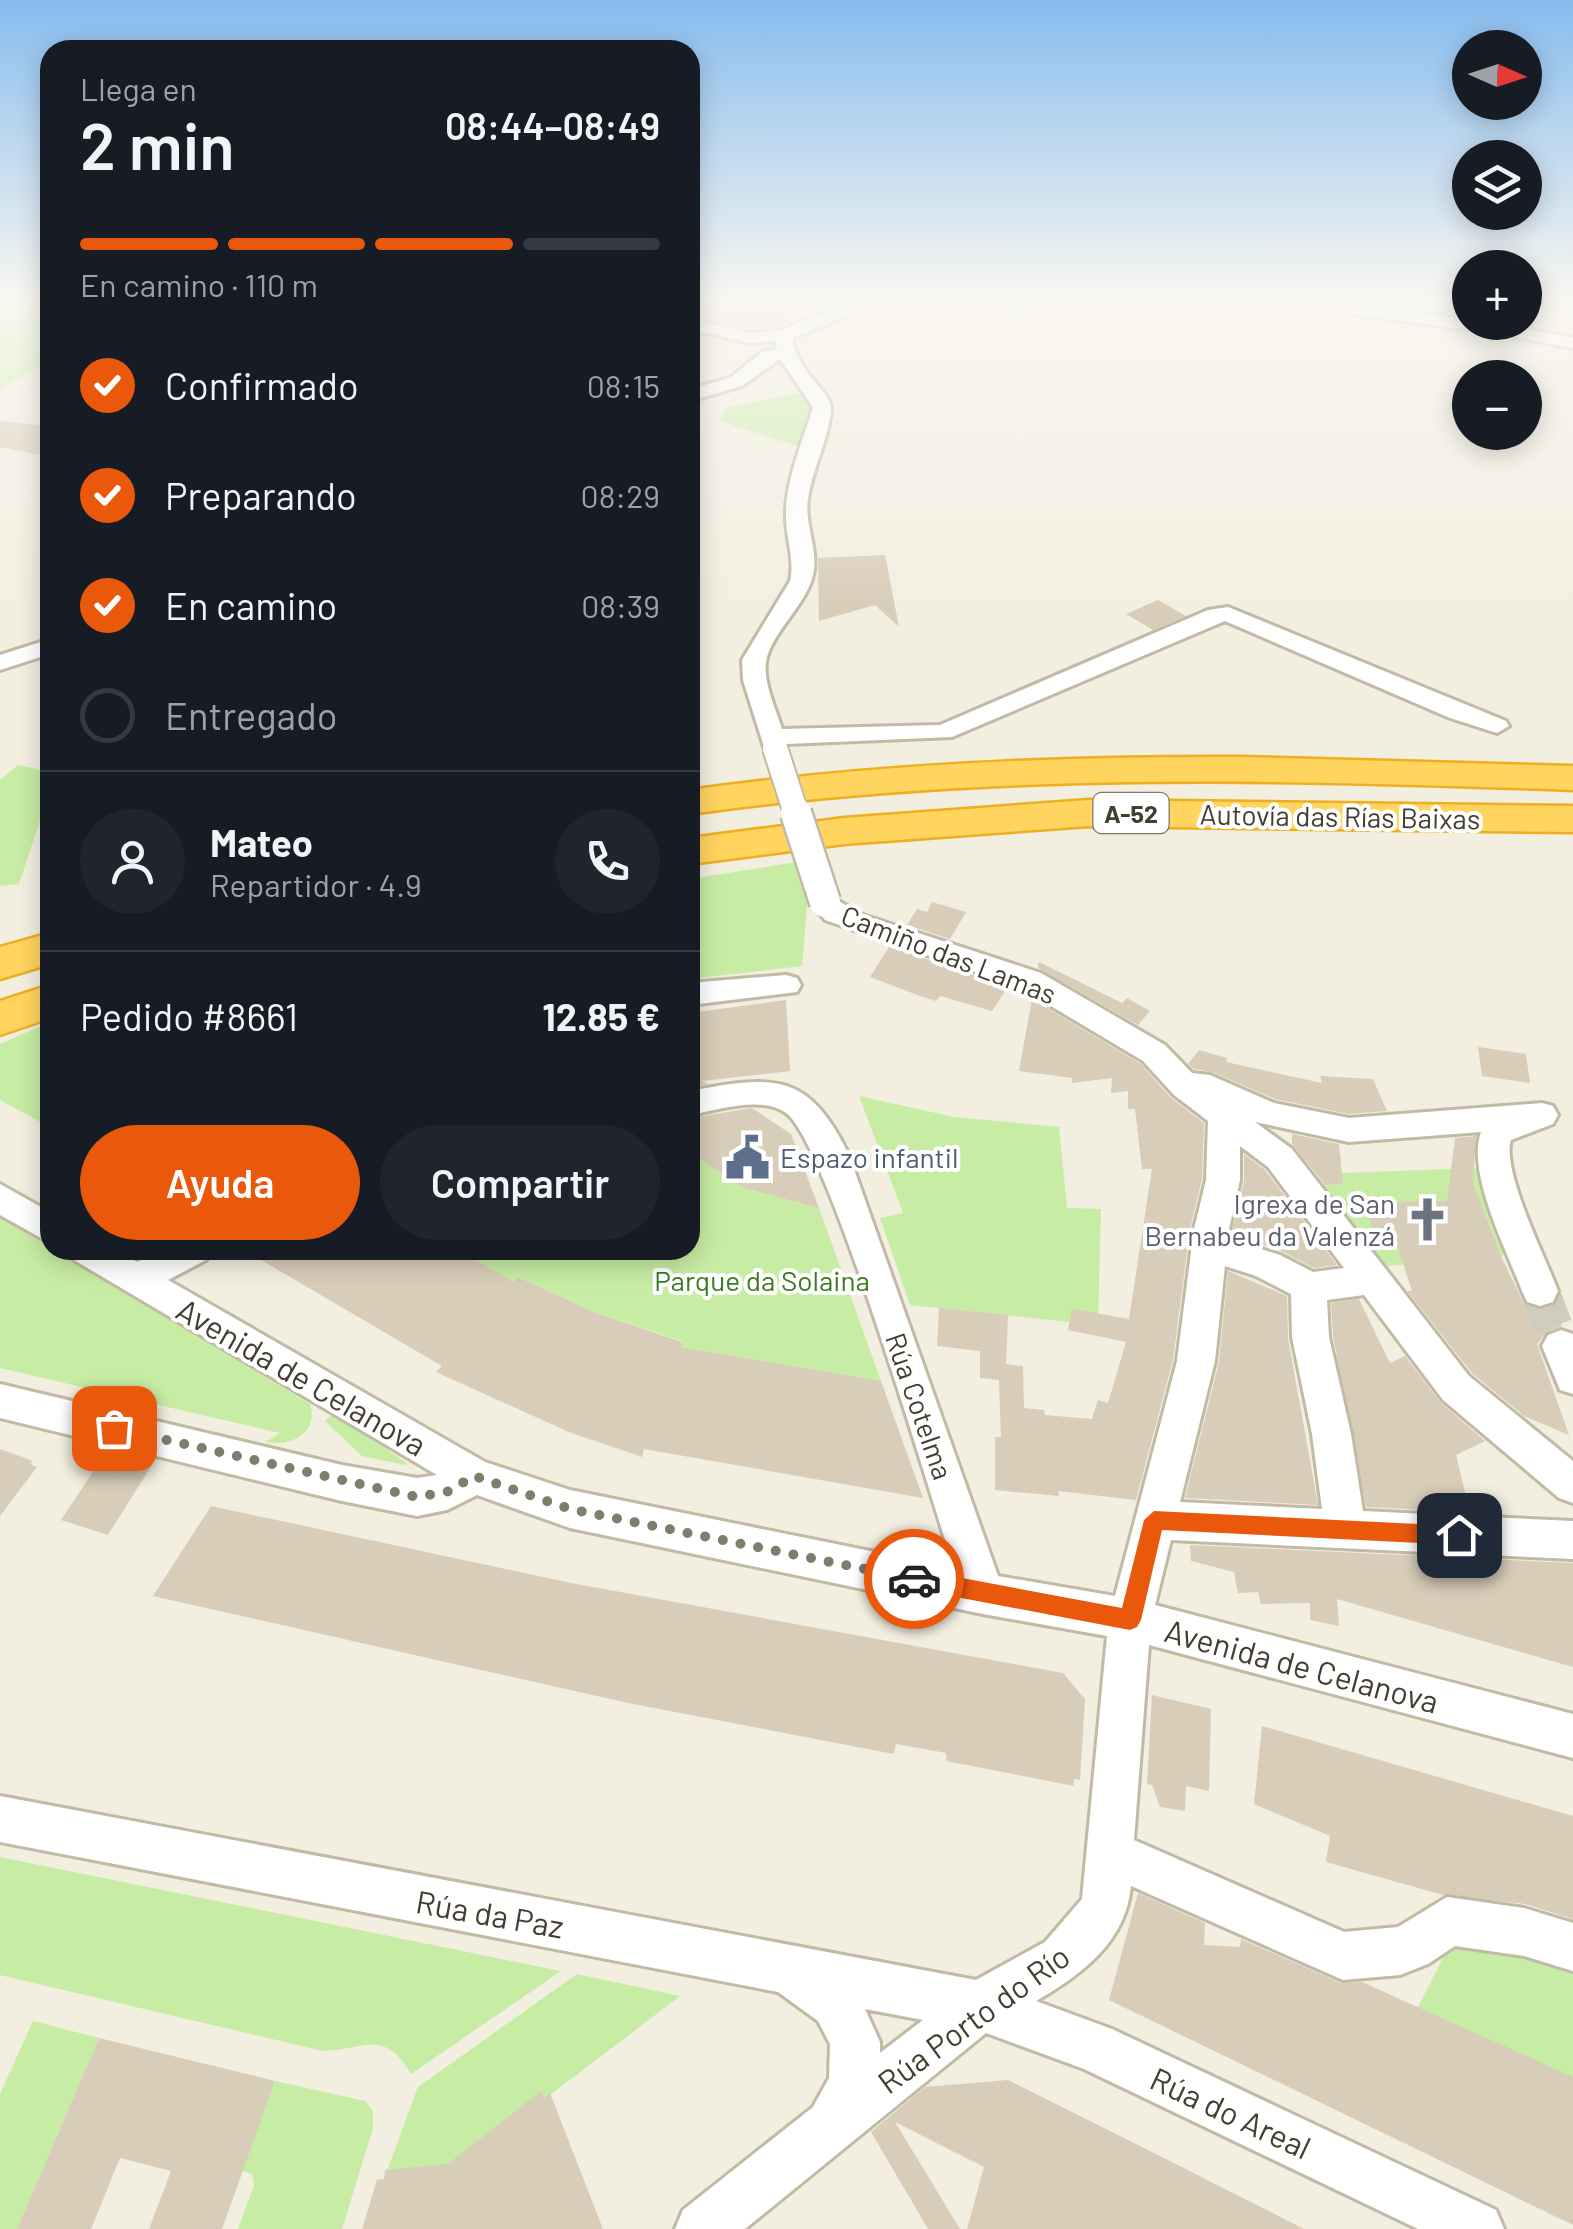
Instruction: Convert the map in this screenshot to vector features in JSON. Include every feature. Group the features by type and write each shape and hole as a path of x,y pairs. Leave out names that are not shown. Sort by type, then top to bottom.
{"highway":[{"name":"Autovía das Rías Baixas","path":"700,801 944,776 1074,770 1299,769 1573,778"},
{"name":"Autovía das Rías Baixas","path":"700,850 844,831 1089,813 1573,819"},
{"path":"0,1018 40,1004"}],"street":[{"name":"Camiño das Lamas","path":"821,403 798,497 796,518 804,566 798,589 754,660 755,680 773,743 825,902 835,913 853,922 1030,980 1154,1053 1184,1086 1280,1158 1314,1197 1456,1388 1573,1485"},
{"path":"773,743 943,732 1008,708 1216,615 1228,614 1497,726"},
{"path":"0,663 40,649"},
{"path":"700,993 786,985"},
{"path":"1154,1053 1216,1094 1325,1129 1542,1115 1498,1132 1491,1149 1498,1179 1540,1292"},
{"name":"Rúa Cotelma","path":"700,1101 740,1094 771,1095 798,1104 817,1122 852,1208 983,1594"},
{"path":"1130,1620 1196,1361 1223,1180 1224,1119"},
{"path":"1210,1247 1267,1265 1310,1287 1372,1280"},
{"name":"Avenida de Celanova","path":"103,1260 474,1476 570,1509 983,1594 1130,1620 1573,1736"},
{"path":"136,1279 174,1260"},
{"path":"1310,1287 1309,1340 1330,1424 1346,1530"},
{"path":"0,1401 417,1497 447,1492 474,1476"},
{"path":"1154,1520 1573,1540"},
{"name":"Rúa Porto do Río","path":"702,2229 980,2006 1062,1959 1104,1909 1112,1854 1130,1620"},
{"name":"Rúa da Paz","path":"0,1819 980,2006"},
{"path":"1112,1854 1343,1956 1377,1957 1420,1946 1447,1921 1524,1932 1573,1948"},
{"path":"785,1968 836,2004 856,2042 856,2086 822,2131"},
{"name":"Rúa do Areal","path":"980,2006 1108,2054 1478,2229"}],"green space":[{"path":"812,403 812,426 803,448 720,421 726,407"},
{"path":"18,765 40,770 40,820 19,884 0,886 0,780"},
{"path":"797,862 808,895 802,966 700,978 700,877"},
{"path":"40,1026 40,1122 0,1100 0,1044"},
{"path":"859,1096 954,1117 1059,1127 1067,1208 1101,1209 1098,1325 910,1305 880,1218 903,1213"},
{"name":"Parque da Solaina","path":"700,1159 744,1188 819,1208 881,1381 681,1347 682,1341 596,1313 518,1277 514,1282 476,1260 700,1260"},
{"path":"1476,1168 1485,1176 1517,1254 1377,1267 1316,1185 1342,1184 1342,1173"},
{"path":"0,1216 40,1240 40,1260 72,1260 310,1404 312,1414 301,1436 285,1442 266,1442 280,1433 0,1368"},
{"path":"333,1413 406,1465 362,1456 325,1421"},
{"path":"0,1857 561,1971 411,2074 401,2059 382,2046 323,2051 0,1975"},
{"path":"1454,1936 1573,1947 1573,2085 1414,2015"},
{"path":"577,1974 680,1996 449,2172 384,2179 418,2087"},
{"path":"33,2021 99,2038 17,2229 0,2229 0,2094"},
{"path":"275,2081 365,2101 373,2111 373,2128 342,2229 238,2229 254,2185 252,2174 242,2171"}],"building":[{"path":"0,421 40,425 40,455 0,447"},
{"path":"885,555 899,627 875,605 819,621 818,558"},
{"path":"1158,600 1186,616 1153,630 1126,614"},
{"path":"932,902 966,912 950,939 907,925 917,909 927,912"},
{"path":"889,947 1008,987 992,1011 940,996 936,1001 920,996 870,977"},
{"path":"1039,962 1122,1003 1127,998 1150,1011 1138,1025 1038,968"},
{"path":"1032,999 1141,1064 1171,1098 1204,1123 1202,1179 1190,1229 1173,1360 1136,1500 1058,1491 1059,1496 995,1490 995,1437 1001,1437 999,1380 980,1378 980,1351 937,1346 939,1308 1008,1315 1006,1364 1023,1366 1024,1408 1044,1410 1045,1415 1092,1419 1098,1400 1108,1403 1126,1342 1068,1330 1072,1309 1129,1319 1152,1169 1142,1169 1135,1109 1128,1109 1128,1091 1111,1093 1112,1078 1072,1083 1072,1078 1019,1071"},
{"path":"786,1000 790,1071 702,1081 708,1084 700,1085 700,1012"},
{"path":"1478,1047 1526,1054 1530,1083 1482,1076"},
{"path":"1199,1050 1227,1058 1226,1062 1322,1083 1320,1076 1373,1079 1387,1111 1349,1114 1275,1099 1212,1072 1194,1069 1188,1064"},
{"name":"Espazo infantil","path":"752,1108 791,1134 819,1208 744,1188 700,1159 700,1116"},
{"path":"1292,1134 1339,1144 1343,1184 1325,1185 1292,1144"},
{"path":"1476,1136 1473,1184 1501,1256 1524,1304 1539,1310 1553,1306 1562,1326 1547,1332 1537,1344 1569,1435 1524,1416 1472,1373 1407,1291 1412,1291 1394,1236 1375,1236 1363,1202 1447,1201 1455,1138"},
{"path":"1244,1154 1265,1170 1337,1265 1314,1268 1281,1251 1231,1235 1244,1181"},
{"path":"261,1260 476,1260 514,1282 518,1277 596,1313 682,1342 681,1347 881,1381 923,1498 644,1449 642,1457 569,1432 436,1372 442,1366"},
{"path":"1228,1271 1287,1296 1288,1338 1318,1505 1185,1498 1219,1362"},
{"path":"1359,1299 1390,1363 1405,1356 1441,1403 1485,1441 1456,1455 1470,1512 1366,1507 1333,1336 1331,1303"},
{"path":"0,1449 33,1461 30,1464 37,1467 0,1516"},
{"path":"106,1452 152,1465 108,1535 61,1520"},
{"path":"211,1506 571,1583 1063,1673 1085,1699 1080,1780 1074,1779 1074,1786 946,1761 946,1753 896,1744 894,1754 628,1703 153,1596"},
{"path":"1190,1545 1573,1563 1573,1667 1337,1599 1339,1626 1310,1620 1310,1603 1261,1604 1258,1592 1238,1593 1234,1572 1191,1561"},
{"path":"1152,1695 1211,1709 1209,1791 1186,1786 1185,1811 1160,1807 1152,1785 1147,1784"},
{"path":"1262,1726 1573,1816 1573,1919 1525,1904 1443,1895 1326,1862 1330,1836 1254,1804"},
{"path":"1138,1893 1205,1923 1204,1945 1240,1947 1241,1939 1341,1983 1362,1982 1573,2077 1573,2225 1109,2000"},
{"path":"99,2038 275,2081 222,2229 149,2229 171,2171 120,2158 91,2229 17,2229"},
{"path":"1008,2080 1304,2229 967,2229 984,2167 895,2122 960,2229 928,2229 871,2132 925,2087"},
{"path":"541,2091 544,2098 550,2093 603,2229 362,2229 377,2180 384,2179 385,2170 448,2164"}],"tunnel":[{"path":"1540,1291 1561,1346"}],"way so far":[{"path":"114,1428 342,1483 417,1497 447,1492 474,1476 570,1509 914,1579"}],"place":[{"name":"Espazo infantil","path":"747,1157"},
{"name":"Igrexa de San Bernabeu da Valenzá","path":"1428,1219"}],"route":[{"path":"914,1579 1130,1620 1154,1520 1459,1535"}]}
